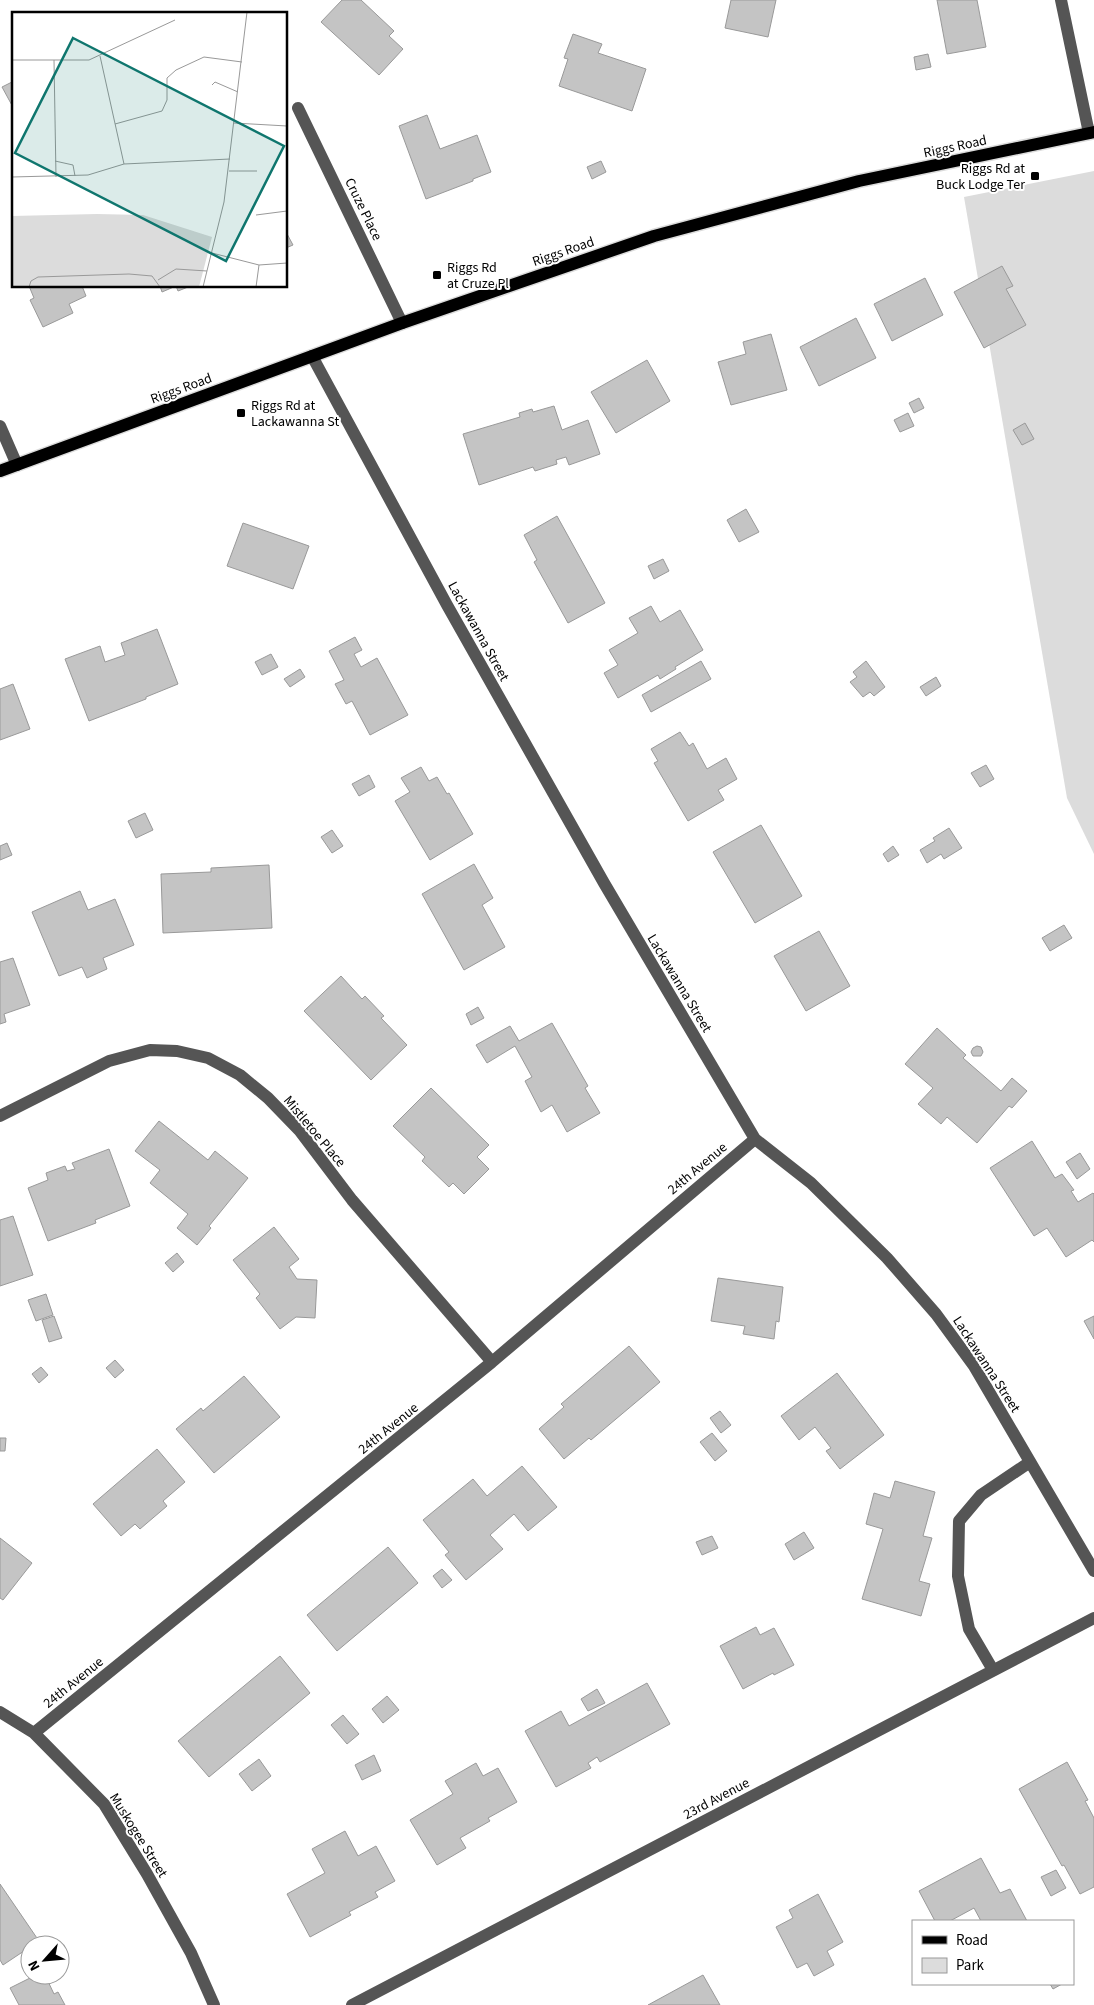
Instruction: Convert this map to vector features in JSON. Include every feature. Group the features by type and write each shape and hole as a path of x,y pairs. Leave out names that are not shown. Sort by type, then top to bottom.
{"main road":[{"name":"Riggs Road","path":"0,471 402,323 654,236 859,181 1092,132"}],"street":[{"path":"1060,0 1092,132"},
{"name":"Cruze Place","path":"298,108 402,323"},
{"name":"Lackawanna Street","path":"312,356 447,605 604,883 755,1139 811,1183 887,1258 936,1314 974,1366 1094,1571"},
{"path":"0,426 17,465"},
{"name":"Mistletoe Place","path":"0,1116 109,1061 150,1050 177,1051 208,1058 240,1075 261,1092 299,1130 352,1200 492,1362"},
{"name":"24th Avenue","path":"34,1733 492,1362 755,1139"},
{"path":"993,1670 969,1629 958,1576 959,1521 981,1495 1030,1462"},
{"name":"23rd Avenue","path":"352,2005 1094,1618"},
{"name":"Muskogee Street","path":"0,1712 34,1733 104,1804 147,1874 191,1953 214,2005"}],"green space":[{"path":"1094,171 1094,854 1067,798 964,197"}],"building":[{"path":"342,0 361,0 394,31 389,36 403,49 379,75 321,22"},
{"path":"731,0 776,0 768,37 725,28"},
{"path":"937,0 977,0 986,47 947,54"},
{"path":"573,34 602,44 598,53 646,69 632,111 559,86 568,59 564,58"},
{"path":"928,54 931,67 916,70 914,57"},
{"path":"12,82 12,105 2,87"},
{"path":"427,115 440,149 477,135 491,172 426,199 399,126"},
{"path":"601,161 606,172 592,179 587,167"},
{"path":"288,236 293,245 288,247"},
{"path":"1002,266 1013,286 1006,289 1026,325 984,348 954,292"},
{"path":"925,278 943,315 892,341 874,304"},
{"path":"30,288 83,288 86,296 69,304 73,313 43,327 30,300 34,298"},
{"path":"161,288 171,288 162,292"},
{"path":"856,318 876,358 819,386 800,347"},
{"path":"771,334 787,390 731,405 718,362 746,354 743,342"},
{"path":"647,360 670,401 616,433 591,392"},
{"path":"919,398 924,408 914,413 909,403"},
{"path":"554,406 562,430 588,420 600,454 569,465 566,457 556,460 557,464 535,471 533,467 479,485 463,434 520,417 519,413 532,409 533,412"},
{"path":"908,413 914,426 900,432 894,420"},
{"path":"1025,423 1034,439 1022,445 1013,430"},
{"path":"746,509 759,532 739,542 727,520"},
{"path":"557,516 605,603 568,623 534,562 537,560 524,535"},
{"path":"243,523 309,546 293,589 227,566"},
{"path":"663,559 669,571 654,579 648,566"},
{"path":"651,606 660,622 680,610 703,650 675,667 676,669 660,679 658,675 618,698 604,673 618,665 609,650 638,633 629,618"},
{"path":"157,629 178,684 146,697 146,699 89,721 65,659 100,646 105,662 125,655 121,643"},
{"path":"355,637 362,650 354,654 361,667 377,658 408,715 370,735 352,701 346,704 335,684 344,680 329,651"},
{"path":"271,654 278,667 262,675 255,662"},
{"path":"701,661 711,679 651,712 642,695"},
{"path":"866,661 885,687 874,696 870,692 863,697 850,682 857,677 853,672"},
{"path":"300,669 305,677 290,687 284,679"},
{"path":"936,677 941,686 926,696 920,687"},
{"path":"13,684 30,729 0,740 0,689"},
{"path":"680,732 689,746 693,743 707,769 726,758 737,779 718,790 724,800 688,821 654,763 658,761 651,749"},
{"path":"986,765 994,779 980,787 971,773"},
{"path":"421,767 429,781 437,777 447,794 449,793 473,834 430,860 395,801 410,792 401,778"},
{"path":"369,775 375,787 359,796 352,784"},
{"path":"145,813 153,830 136,838 128,821"},
{"path":"761,825 802,896 755,923 713,852"},
{"path":"949,828 962,848 944,859 941,854 927,863 920,850 935,841 933,838"},
{"path":"332,830 343,846 332,853 321,837"},
{"path":"7,843 12,855 0,860 0,846"},
{"path":"893,846 899,855 888,862 883,854"},
{"path":"474,864 493,898 482,905 505,947 464,970 422,894"},
{"path":"269,865 272,928 163,933 161,874 211,872 211,868"},
{"path":"80,891 88,910 115,899 134,945 103,958 107,969 87,978 82,967 59,976 32,912"},
{"path":"1064,925 1072,938 1050,951 1042,938"},
{"path":"819,931 850,986 806,1011 774,956"},
{"path":"13,958 30,1005 4,1014 6,1022 0,1024 0,962"},
{"path":"341,976 362,999 365,996 384,1016 381,1018 407,1045 371,1080 304,1011"},
{"path":"478,1007 484,1018 471,1025 466,1014"},
{"path":"552,1023 588,1086 585,1088 600,1113 567,1132 552,1105 541,1112 525,1081 532,1077 515,1046 487,1063 476,1045 510,1026 519,1041"},
{"path":"937,1028 966,1055 963,1058 1001,1091 1012,1078 1027,1091 1012,1108 1009,1106 977,1143 947,1117 941,1124 918,1104 933,1088 905,1064"},
{"path":"977,1046 981,1047 983,1052 981,1056 973,1056 971,1052"},
{"path":"431,1088 489,1145 477,1157 489,1169 464,1194 453,1183 449,1187 422,1161 425,1157 393,1126"},
{"path":"159,1121 208,1160 215,1151 248,1178 209,1226 211,1228 197,1245 177,1228 188,1214 150,1183 160,1170 135,1151"},
{"path":"1032,1141 1055,1178 1062,1174 1074,1190 1071,1191 1078,1202 1094,1194 1094,1242 1092,1240 1066,1257 1047,1228 1034,1236 990,1168"},
{"path":"109,1149 130,1206 95,1220 96,1223 48,1241 28,1188 48,1180 46,1173 65,1166 67,1171 75,1169 72,1163"},
{"path":"1080,1153 1090,1169 1077,1179 1066,1162"},
{"path":"13,1216 33,1275 0,1286 0,1220"},
{"path":"274,1227 299,1259 289,1267 297,1279 317,1280 315,1318 296,1317 280,1329 256,1298 260,1294 233,1260"},
{"path":"177,1253 184,1262 173,1272 165,1263"},
{"path":"718,1278 783,1287 779,1322 776,1321 774,1339 743,1334 745,1326 711,1321"},
{"path":"46,1294 53,1315 36,1321 28,1300"},
{"path":"54,1316 62,1338 49,1342 42,1320"},
{"path":"1094,1316 1094,1339 1084,1321"},
{"path":"629,1346 660,1382 591,1440 589,1438 564,1459 539,1429 564,1407 561,1404"},
{"path":"115,1360 124,1370 115,1378 106,1368"},
{"path":"41,1367 48,1375 39,1383 32,1374"},
{"path":"837,1373 884,1435 840,1469 826,1451 831,1448 815,1427 799,1440 781,1416"},
{"path":"244,1376 280,1417 214,1473 176,1429 201,1408 203,1411"},
{"path":"720,1411 731,1425 721,1433 710,1418"},
{"path":"712,1433 727,1451 715,1461 700,1442"},
{"path":"0,1438 6,1438 5,1451 0,1451"},
{"path":"157,1449 185,1482 163,1501 167,1506 140,1529 135,1524 121,1536 93,1504"},
{"path":"522,1466 557,1507 528,1531 514,1514 490,1535 503,1549 466,1580 445,1555 449,1552 423,1520 473,1479 487,1496"},
{"path":"895,1481 935,1492 923,1536 932,1538 919,1581 930,1584 921,1616 862,1599 883,1529 866,1524 874,1493 890,1498"},
{"path":"804,1532 814,1548 794,1560 785,1544"},
{"path":"712,1536 718,1548 702,1555 696,1542"},
{"path":"0,1538 32,1563 3,1600 0,1598"},
{"path":"388,1547 418,1583 337,1651 307,1615"},
{"path":"442,1569 452,1580 442,1588 433,1576"},
{"path":"756,1627 760,1635 774,1628 794,1665 774,1675 773,1673 743,1689 720,1646"},
{"path":"280,1656 310,1693 209,1777 178,1741"},
{"path":"647,1683 670,1724 600,1762 597,1757 588,1763 591,1768 556,1787 525,1731 561,1711 569,1726"},
{"path":"597,1689 605,1703 588,1711 581,1699"},
{"path":"387,1696 399,1710 383,1723 372,1709"},
{"path":"343,1715 359,1734 347,1744 331,1725"},
{"path":"374,1755 381,1771 362,1780 355,1765"},
{"path":"259,1759 271,1776 252,1791 239,1774"},
{"path":"1067,1762 1088,1800 1085,1801 1094,1818 1094,1887 1080,1894 1019,1789"},
{"path":"476,1763 483,1776 498,1768 517,1802 488,1818 490,1821 460,1838 466,1848 437,1865 410,1820 453,1794 445,1781"},
{"path":"345,1831 358,1856 376,1846 395,1881 375,1892 378,1897 349,1912 351,1915 310,1937 287,1894 325,1873 312,1849"},
{"path":"981,1858 1000,1893 1010,1889 1026,1920 980,1920 974,1908 952,1920 934,1920 919,1891"},
{"path":"1056,1870 1066,1888 1051,1896 1041,1877"},
{"path":"0,1884 35,1935 20,1935 20,1954 3,1965 0,1960"},
{"path":"818,1894 843,1942 827,1951 834,1965 814,1976 807,1963 797,1968 776,1927 793,1918 789,1910"},
{"path":"703,1975 720,2005 648,2005"},
{"path":"20,1983 20,1985 50,1985 54,1994 58,1992 65,2005 19,2005 10,1988"},
{"path":"1051,1985 1060,1985 1053,1989"}],"place":[{"name":"Riggs Rd at Buck Lodge Ter","path":"1035,176"},
{"name":"Riggs Rd at Cruze Pl","path":"437,275"},
{"name":"Riggs Rd at Lackawanna St","path":"241,413"}]}
